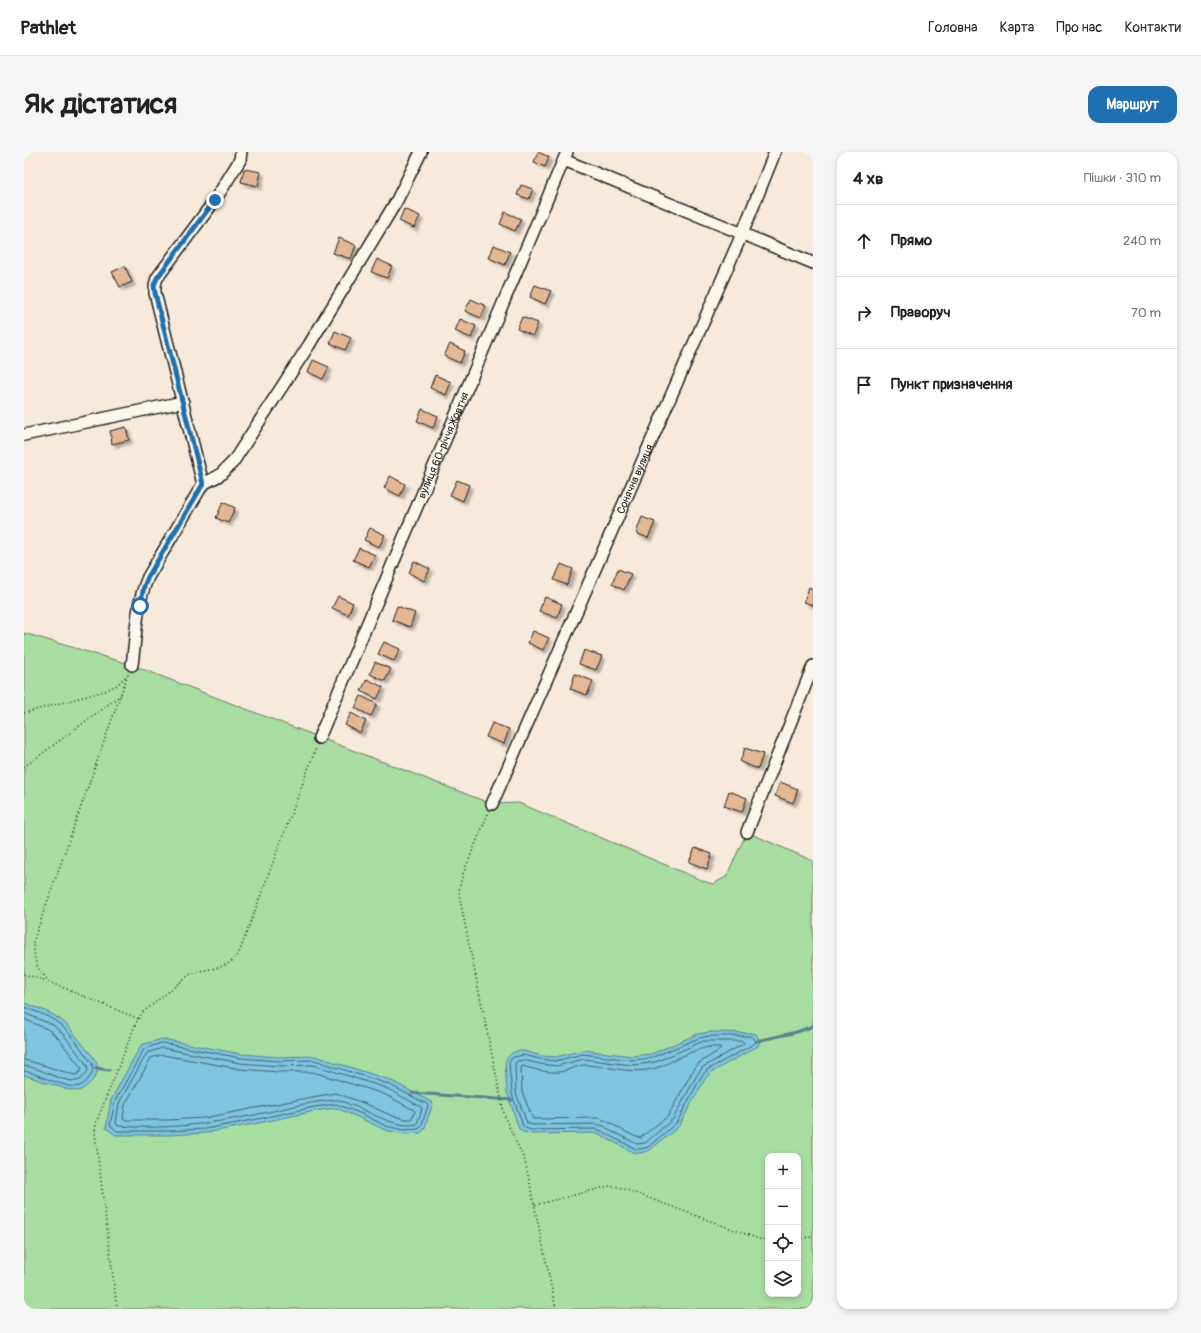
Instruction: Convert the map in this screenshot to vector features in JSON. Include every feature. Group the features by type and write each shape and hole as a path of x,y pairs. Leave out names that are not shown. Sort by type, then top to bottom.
{"street":[{"path":"203,484 154,285 157,278 215,200 240,160 241,152"},
{"path":"130,670 144,586 148,577 203,484 220,475 233,462 325,318 396,202 421,152"},
{"name":"Сонячна вулиця","path":"492,804 742,234 775,152"},
{"path":"565,156 742,234 813,263"},
{"name":"вулиця 60-річчя Жовтня","path":"320,738 565,156"},
{"path":"24,435 183,402"},
{"path":"746,832 813,666"}],"path":[{"path":"49,982 38,968 35,960 33,942 130,670"},
{"path":"24,713 104,691 117,685 130,670"},
{"path":"24,767 121,695"},
{"path":"117,1309 95,1133 99,1113 139,1019 146,1010 189,975 194,972 224,966 234,959 238,953 320,738"},
{"path":"492,804 462,876 459,892 504,1113 525,1161 556,1309"},
{"path":"24,974 49,982 139,1019"},
{"path":"535,1204 610,1186 619,1187 759,1240 765,1240"},
{"path":"801,1238 813,1237"}],"green space":[{"path":"24,633 132,665 492,804 519,803 706,882 713,884 726,877 747,832 813,861 813,1309 24,1309"}],"water":[{"path":"24,1003 46,1011 62,1020 93,1057 97,1067 96,1075 94,1079 83,1089 79,1091 66,1089 24,1075"},
{"path":"710,1032 751,1033 756,1034 760,1041 758,1046 710,1073 705,1079 677,1128 650,1150 635,1153 600,1134 595,1133 531,1134 523,1132 519,1129 507,1092 505,1062 512,1053 524,1051 541,1056 556,1057 583,1050 632,1056 651,1054 698,1034"},
{"path":"162,1039 241,1054 278,1057 315,1056 390,1080 433,1103 424,1130 420,1133 404,1134 385,1130 336,1108 205,1133 116,1135 106,1128 111,1100 141,1045"}],"building":[{"path":"538,152 549,157 545,167 534,162"},
{"path":"244,169 261,172 258,186 241,182"},
{"path":"521,185 533,189 529,199 517,195"},
{"path":"404,209 420,216 414,228 399,221"},
{"path":"505,212 521,219 515,231 500,224"},
{"path":"339,238 356,245 351,259 333,253"},
{"path":"494,245 510,252 505,265 489,258"},
{"path":"377,259 392,266 387,278 371,272"},
{"path":"125,266 132,282 120,287 112,272"},
{"path":"535,285 551,291 545,304 530,297"},
{"path":"471,299 486,306 481,318 465,311"},
{"path":"522,317 538,323 533,336 517,329"},
{"path":"460,319 476,326 471,338 455,331"},
{"path":"335,331 351,338 345,350 330,343"},
{"path":"450,344 465,351 460,363 444,356"},
{"path":"313,360 329,367 323,379 308,372"},
{"path":"435,375 451,382 446,395 430,388"},
{"path":"422,409 438,416 433,428 417,421"},
{"path":"126,427 129,440 112,444 110,431"},
{"path":"390,476 405,484 400,496 384,488"},
{"path":"457,480 469,485 463,501 450,495"},
{"path":"223,502 235,508 228,523 216,518"},
{"path":"642,517 655,522 648,538 636,533"},
{"path":"370,528 385,535 379,547 364,540"},
{"path":"359,548 375,555 369,567 353,560"},
{"path":"414,561 430,569 424,581 409,573"},
{"path":"561,564 573,569 567,585 554,580"},
{"path":"618,569 631,574 624,590 612,584"},
{"path":"809,587 813,589 813,605 804,602"},
{"path":"338,596 353,603 348,615 332,608"},
{"path":"545,597 562,604 557,618 539,611"},
{"path":"397,606 415,613 410,627 392,620"},
{"path":"533,631 549,638 543,650 528,643"},
{"path":"384,642 400,649 394,661 378,654"},
{"path":"584,650 602,656 596,670 579,664"},
{"path":"375,662 391,669 385,681 370,674"},
{"path":"575,674 593,681 587,695 570,689"},
{"path":"367,679 383,687 377,699 361,691"},
{"path":"361,696 377,704 371,716 355,708"},
{"path":"351,713 366,721 360,733 345,725"},
{"path":"492,723 509,729 504,744 486,737"},
{"path":"745,748 763,754 758,769 740,762"},
{"path":"780,782 798,789 793,803 775,796"},
{"path":"729,791 747,798 742,812 724,806"},
{"path":"695,848 712,854 707,869 689,862"}],"waterway":[{"path":"757,1041 797,1032 813,1026"},
{"path":"95,1068 109,1070"},
{"path":"412,1093 512,1100"}],"route":[{"path":"140,606 144,586 148,577 203,484 154,285 157,278 215,200"}]}
